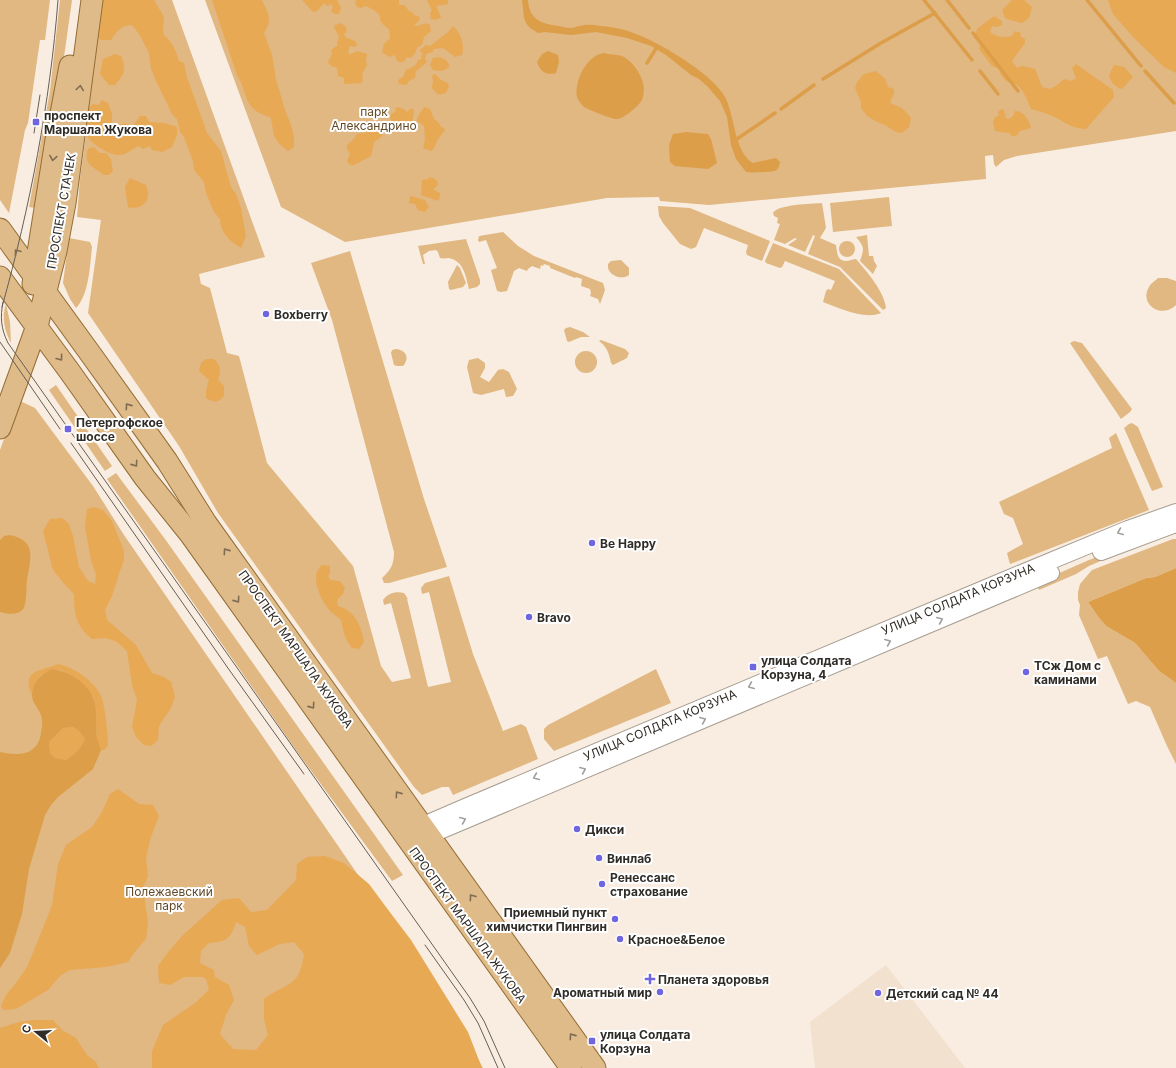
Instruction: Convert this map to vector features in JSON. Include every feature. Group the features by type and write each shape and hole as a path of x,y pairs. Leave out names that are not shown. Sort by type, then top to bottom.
{"main road":[{"name":"ПРОСПЕКТ СТАЧЕК","path":"40,284 56,140 70,64 79,0"},
{"name":"ПРОСПЕКТ СТАЧЕК","path":"32,320 40,284 62,218 92,0"},
{"name":"ПРОСПЕКТ МАРШАЛА ЖУКОВА","path":"0,228 167,461 206,523 418,834 571,1068"},
{"name":"ПРОСПЕКТ МАРШАЛА ЖУКОВА","path":"0,277 145,478 190,534 595,1068"},
{"path":"0,395 32,320"},
{"path":"0,428 32,320"}],"street":[{"name":"УЛИЦА СОЛДАТА КОРЗУНА","path":"418,834 995,584 1128,529 1176,512"},
{"name":"УЛИЦА СОЛДАТА КОРЗУНА","path":"418,834 1033,580 1131,540 1176,524"}],"shaded area":[{"path":"102,0 154,0 164,17 164,35 173,46 179,61 184,63 187,77 207,133 221,151 231,187 236,194 241,208 246,236 241,248 226,236 220,224 220,219 214,212 206,193 204,182 194,170 193,161 184,137 180,132 177,119 172,114 156,81 151,69 149,53 139,34 132,25 128,25 120,29 111,40 101,40 97,37 101,24 99,19 102,8"},
{"path":"212,0 262,0 269,16 267,28 264,33 272,55 276,79 294,137 294,147 288,151 276,139 270,117 261,114 250,105 237,75"},
{"path":"302,0 337,0 341,8 339,14 335,14 331,11 333,7 331,4 327,6 324,3 317,11 313,12"},
{"path":"356,0 399,0 399,5 405,5 414,15 420,17 419,21 414,25 418,26 428,24 430,25 431,31 424,37 422,45 418,47 413,57 407,57 403,62 399,62 395,55 389,57 382,52 384,44 390,38 390,34 389,29 381,22 380,16 366,6 361,8 357,7 355,3"},
{"path":"427,0 448,0 448,4 436,6 441,18 435,20 431,19 430,13 432,11"},
{"path":"522,0 528,0 529,7 534,16 538,20 547,24 570,28 590,25 619,29 648,39 679,56 711,80 725,97 738,142 747,158 753,163 776,158 780,162 778,168 775,171 746,172 736,159 731,145 727,117 720,101 699,79 691,75 666,55 651,46 627,38 596,32 571,35 545,32 538,33 530,28 526,23"},
{"path":"1012,0 1024,0 1032,7 1029,18 1022,23 1005,18 1002,10"},
{"path":"1108,0 1176,0 1176,73 1164,67 1134,38 1113,14"},
{"path":"994,16 1002,21 1002,25 997,27 992,26 990,32 992,34 1000,37 1006,37 1012,36 1015,31 1021,33 1020,36 1025,39 1025,43 1012,61 1017,68 1022,66 1035,69 1042,87 1049,89 1056,86 1064,79 1072,81 1076,78 1072,68 1076,64 1113,90 1114,97 1086,129 1076,128 1048,114 1031,109 1025,95 1019,87 1016,84 1006,81 1001,75 999,69 992,66 979,49 980,45 974,37 978,28"},
{"path":"341,23 347,30 344,35 355,41 357,45 356,47 350,46 348,52 349,54 357,51 367,54 367,65 362,74 363,80 361,83 344,83 344,78 338,76 337,68 331,66 328,62 332,54 331,50 338,45 337,43 339,37 334,27 335,25"},
{"path":"453,26 462,39 462,55 455,57 443,48 433,49 433,52 426,54 425,59 427,62 416,71 415,78 409,81 406,85 399,84 398,80 403,77 406,70 415,65 418,60 422,59 421,56 423,54 420,50 426,45 430,46 448,32"},
{"path":"548,51 558,55 559,62 556,73 549,74 544,72 537,62 542,54"},
{"path":"604,53 620,55 627,59 640,75 644,87 642,100 638,105 629,113 618,119 584,107 577,97 578,84 583,70 592,58"},
{"path":"115,54 121,56 124,65 124,72 115,85 109,85 100,74 103,59"},
{"path":"440,57 446,60 450,66 442,71 433,70 430,65 433,58"},
{"path":"1114,65 1124,67 1133,77 1122,89 1114,84 1109,75"},
{"path":"876,71 885,79 888,87 894,89 894,94 890,102 902,108 911,118 909,127 902,133 896,132 867,116 861,108 861,102 855,88 857,82 864,74"},
{"path":"435,74 441,80 448,83 449,86 446,93 438,95 432,88 432,75"},
{"path":"102,100 108,103 112,114 112,124 119,125 125,123 132,126 140,116 146,116 149,122 165,123 177,127 177,135 172,147 162,152 152,150 150,146 143,149 138,146 121,155 115,155 98,147 88,137 84,126 83,115 84,112 93,104 99,105"},
{"path":"398,107 407,112 410,109 414,109 411,122 393,122 390,118 391,114 395,112 396,108"},
{"path":"424,107 430,109 434,119 445,130 431,151 423,148 425,140 424,126 417,121 417,118"},
{"path":"1001,109 1004,110 1006,118 1009,119 1013,116 1015,111 1021,112 1028,119 1031,128 1020,131 1016,136 1012,136 1009,133 995,131 993,122 995,117 999,115 998,112"},
{"path":"378,126 383,126 387,129 381,137 374,142 371,156 354,165 350,165 347,161 350,154 347,149 347,145 357,134 369,132"},
{"path":"686,132 708,134 711,139 717,163 708,169 675,166 670,162 669,145 673,134"},
{"path":"94,147 100,153 106,153 111,159 113,171 109,175 104,175 88,162 88,149"},
{"path":"429,177 438,182 437,186 433,189 440,193 438,201 421,195 422,180 428,179"},
{"path":"130,178 146,185 148,194 144,204 134,208 128,207 125,187"},
{"path":"411,196 425,200 429,207 425,212 418,210 415,204 409,203"},
{"path":"206,359 214,359 219,366 220,371 218,380 224,386 224,396 218,401 211,401 206,398 209,380 199,371 201,363"},
{"path":"94,507 103,510 112,521 124,551 124,560 112,596 105,610 107,620 136,645 152,673 164,677 171,682 175,697 171,708 159,726 158,740 151,746 144,745 136,737 132,727 137,700 132,685 127,651 117,642 106,638 92,639 82,629 75,614 74,594 53,570 43,531 50,519 62,518 69,524 79,567 88,581 95,584 96,575 91,560 85,527 87,509"},
{"path":"10,535 25,542 30,552 26,601 22,611 13,614 0,612 0,540 4,536"},
{"path":"322,565 330,566 330,573 328,576 330,580 340,581 345,588 343,594 337,600 338,606 349,611 359,624 364,642 359,649 352,648 345,635 341,620 328,609 322,600 317,585 316,576"},
{"path":"1176,568 1176,683 1159,671 1135,643 1106,626 1088,602 1146,578 1155,577"},
{"path":"58,664 70,668 82,675 100,694 105,711 108,746 104,750 101,750 97,739 94,698 77,679 61,670 51,669 40,676 36,682 32,695 29,687 29,680 31,676 39,670"},
{"path":"51,669 70,674 81,682 90,692 95,702 96,733 101,750 93,769 58,797 45,815 29,869 22,914 10,953 0,968 0,752 14,754 26,753 36,746 39,741 42,721 41,715 32,695 34,686 38,679","holes":["73,727 79,731 85,739 79,749 66,760 55,758 50,753 49,742 63,728"]},
{"path":"73,727 79,731 85,739 81,746 66,760 55,758 50,753 49,742 63,728"},
{"path":"118,789 139,804 153,805 159,816 151,837 146,858 148,876 143,888 148,922 146,939 128,962 106,967 70,970 61,975 48,990 16,1009 3,1010 1,1006 6,995 27,967 52,905 58,864 66,845 92,827 102,812 110,794"},
{"path":"325,856 344,863 369,884 411,940 468,1032 482,1068 152,1068 152,1051 163,1025 195,1003 209,990 206,979 203,977 184,977 170,985 159,983 158,966 169,951 183,935 222,900 239,898 251,912 267,910 296,880 297,864 307,857","holes":["236,922 245,927 249,946 257,955 280,944 294,942 304,954 302,965 295,979 264,999 264,1019 268,1035 256,1050 233,1049 220,1034 226,1015 234,1000 229,985 215,977 214,970 200,963 201,951 209,943 220,942 230,936"]},
{"name":"Детский сад № 44","path":"886,965 965,1068 815,1068 810,1022"},
{"path":"53,1020 62,1030 76,1038 87,1055 96,1062 99,1068 0,1068 0,1028 19,1022"}],"green space":[{"path":"0,0 50,0 45,40 40,40 28,123 25,130 9,213 0,200"},
{"path":"60,0 72,0 63,64 44,149 35,208 29,207 50,91"},
{"path":"99,0 172,0 265,257 199,274 201,284 210,288 227,353 239,356 267,463 353,566 381,666 392,682 411,678 391,603 384,605 383,600 392,593 404,593 408,599 428,687 451,682 429,592 422,594 421,588 425,583 449,576 473,654 503,731 521,724 526,727 538,759 453,795 449,787 442,787 422,795 414,787 218,513 179,446 88,313 101,220 77,217 86,134 82,132"},
{"name":"парк Александрино","path":"205,0 1176,0 1176,131 1017,156 1004,160 996,167 994,164 993,155 985,156 986,179 709,205 660,201 659,197 607,198 345,242 281,207"},
{"path":"889,197 892,226 833,232 830,203"},
{"path":"822,203 826,228 820,238 836,245 838,256 843,261 856,259 879,288 885,302 886,308 883,310 840,267 808,254 815,236 813,235 805,252 788,245 797,239 795,238 785,244 774,240 780,224 777,223 778,218 774,216 773,213 776,210 788,206"},
{"path":"658,206 690,208 770,241 762,261 747,255 746,252 748,245 704,228 696,247 691,249 680,244 663,223 659,216"},
{"path":"503,232 518,246 534,256 603,283 605,290 600,304 598,299 590,296 590,289 581,286 582,279 575,278 544,264 543,266 541,265 540,269 532,266 527,271 519,268 514,271 507,291 497,291 491,270 497,268 486,240 479,242 478,240 479,236"},
{"path":"867,235 869,256 873,256 877,266 873,274 860,261 863,248 856,237"},
{"path":"69,238 90,242 92,247 84,296 76,308 63,283"},
{"path":"466,239 480,280 480,284 477,287 469,289 464,270 458,262 449,258 440,258 436,250 429,251 423,255 425,264 423,264 418,246"},
{"path":"844,241 850,241 855,246 853,255 850,257 844,257 839,252 839,246"},
{"path":"773,243 839,269 881,313 874,315 859,314 823,302 826,291 828,289 831,290 835,281 785,261 780,268 766,263 765,261"},
{"path":"350,251 424,499 447,567 389,583 384,583 382,578 391,566 394,552 332,320 311,263"},
{"path":"621,260 629,268 629,275 626,277 615,276 609,271 608,268 608,264 611,261"},
{"path":"457,265 460,268 466,283 463,287 451,290 449,289 448,282"},
{"path":"1158,278 1167,278 1176,281 1176,305 1164,311 1153,308 1147,299 1147,293 1151,284"},
{"path":"6,304 10,322 11,343 4,324"},
{"path":"570,327 583,332 590,337 581,337 569,342 567,341 564,330"},
{"path":"601,340 625,349 629,353 627,358 613,365 606,348 599,341"},
{"path":"1074,341 1082,343 1132,409 1121,419 1070,343"},
{"path":"396,349 402,351 406,355 406,360 403,366 394,365 391,353 392,350"},
{"path":"586,351 594,354 597,362 594,370 586,373 578,370 575,362 578,354"},
{"path":"478,358 485,363 485,368 480,377 489,382 498,370 503,369 509,372 517,389 513,396 506,397 504,389 481,395 473,393 467,367 469,360"},
{"path":"56,385 112,466 105,471 49,390"},
{"name":"Полежаевский парк","path":"18,400 35,408 93,486 124,535 449,1007 483,1068 0,1068 0,450"},
{"path":"1132,423 1138,427 1163,487 1152,491 1124,428"},
{"path":"1116,433 1149,510 1010,564 1007,553 1023,544 1013,518 1004,514 999,502 1112,448 1109,438"},
{"path":"116,473 165,539 403,875 392,881 298,753 107,479"},
{"path":"1176,528 1176,534 1171,534 1119,553 1039,590 1037,585 1039,582 1089,560"},
{"path":"1176,539 1176,568 1155,577 1146,578 1088,602 1106,626 1135,643 1159,671 1176,683 1176,764 1150,707 1136,701 1128,704 1107,656 1098,659 1079,615 1080,605 1078,600 1080,584 1092,570"},
{"path":"656,669 671,703 554,751 544,739 544,729 548,725"}],"waterway":[{"path":"924,0 972,60"},
{"path":"947,0 969,28"},
{"path":"1087,0 1141,66"},
{"path":"823,79 881,43 935,13"},
{"path":"973,33 1018,91"},
{"path":"647,63 657,47"},
{"path":"980,71 998,94"},
{"path":"1145,71 1174,103"},
{"path":"781,109 814,85"},
{"path":"734,141 775,113"}],"tram line":[{"path":"2,307 38,155 50,77 58,0"},
{"path":"34,133 40,95"},
{"path":"3,302 2,323 8,343 470,998 484,1021 505,1068"},
{"path":"0,342 60,429"},
{"path":"71,443 230,671 304,774"},
{"path":"425,945 464,1000 478,1023 498,1068"}],"place":[{"name":"проспект Маршала Жукова","path":"36,122"},
{"name":"Boxberry","path":"266,314"},
{"name":"Петергофское шоссе","path":"68,429"},
{"name":"Be Happy","path":"592,543"},
{"name":"Bravo","path":"529,617"},
{"name":"улица Солдата Корзуна, 4","path":"753,667"},
{"name":"ТСж Дом с каминами","path":"1026,672"},
{"name":"Дикси","path":"577,829"},
{"name":"Винлаб","path":"599,858"},
{"name":"Ренессанс страхование","path":"602,884"},
{"name":"Приемный пункт химчистки Пингвин","path":"615,919"},
{"name":"Красное&Белое","path":"620,939"},
{"name":"Планета здоровья","path":"650,979"},
{"name":"Ароматный мир","path":"660,992"},
{"name":"Детский сад № 44","path":"878,993"},
{"name":"улица Солдата Корзуна","path":"592,1041"}]}
